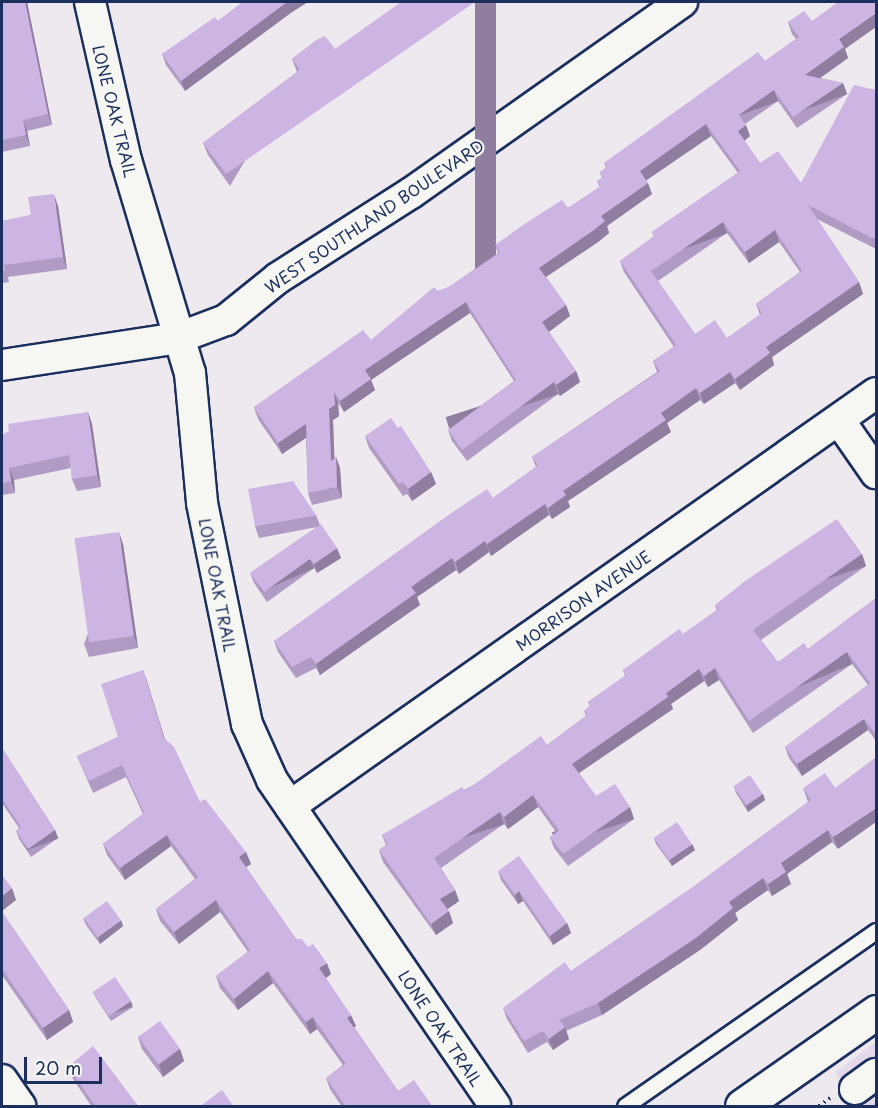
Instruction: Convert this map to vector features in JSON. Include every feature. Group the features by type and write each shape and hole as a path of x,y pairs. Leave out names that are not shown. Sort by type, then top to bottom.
{"main road":[{"path":"742,1107 876,1012"}],"street":[{"name":"LONE OAK TRAIL","path":"90,2 123,149 190,373 202,503 247,724 258,753 290,806 495,1107"},
{"name":"WEST SOUTHLAND BOULEVARD","path":"2,365 178,338 240,311 278,279 411,193 682,2"},
{"name":"MORRISON AVENUE","path":"290,806 876,393"},
{"path":"839,420 876,473"},
{"path":"2,1080 20,1107"}],"lane":[{"path":"626,1107 876,931"}],"shaded area":[{"path":"876,1042 876,1106 859,1106 835,1072"}],"building":[{"path":"2,2 25,2 48,114 23,120 26,135 2,140"},
{"path":"243,2 287,2 181,81 162,54 215,17 218,21"},
{"path":"401,2 475,2 226,174 203,143 300,70 292,59 318,39 325,36 335,49"},
{"path":"838,2 876,2 876,13 839,39 844,47 805,75 843,83 793,117 774,90 739,115 746,125 738,131 760,163 778,151 801,183 854,85 876,90 876,238 808,205 859,282 766,347 770,353 735,379 730,372 700,393 696,388 661,413 666,420 563,491 566,495 548,508 545,504 487,544 485,541 455,562 452,558 411,587 416,593 316,664 311,657 292,667 274,641 487,489 493,498 538,465 532,457 660,371 653,361 676,345 620,261 654,236 652,232 740,171 706,124 640,171 648,183 601,216 605,221 539,268 566,305 542,322 576,371 556,385 554,382 462,450 448,430 516,380 466,302 365,370 371,379 340,401 334,392 335,405 329,409 331,461 336,457 337,487 308,493 306,424 278,443 254,407 363,330 371,340 434,287 438,291 449,287 500,252 495,245 562,200 568,208 601,186 597,181 603,177 600,172 607,167 604,163 758,52 765,61 799,37 788,22 804,11 812,21","holes":["723,222 745,252 775,230 802,271 756,304 762,313 727,338 715,320 695,334 651,271"]},
{"path":"54,194 63,257 4,265 5,270 2,271 2,221 31,215 28,197"},
{"path":"88,412 97,475 72,479 69,455 9,468 11,481 2,483 2,435 9,431 8,424"},
{"path":"391,418 398,428 401,426 431,472 408,489 403,482 399,484 365,436"},
{"path":"293,481 316,515 255,526 248,489"},
{"path":"837,519 862,554 753,630 778,662 804,643 808,649 876,598 876,735 864,719 797,764 785,747 870,683 847,652 749,721 715,668 704,676 699,669 666,693 668,697 572,764 596,796 615,784 630,807 563,854 550,837 559,830 533,795 504,817 500,812 434,858 455,890 440,899 449,911 431,924 379,850 388,844 382,835 462,787 465,791 541,736 547,745 587,715 584,711 591,705 588,702 626,675 623,670 679,629 683,634 718,609 715,605 745,581"},
{"path":"321,524 337,548 314,564 310,559 264,592 250,573"},
{"path":"119,532 134,636 89,642 74,538"},
{"path":"143,670 164,738 174,747 200,802 205,799 246,852 239,857 296,939 302,939 308,947 313,944 327,963 319,968 351,1015 347,1018 398,1091 414,1080 433,1107 346,1107 326,1078 346,1064 313,1017 306,1022 268,971 234,999 216,976 250,950 216,900 174,932 156,909 198,877 167,835 120,868 103,844 144,813 122,765 89,781 77,756 118,737 101,684"},
{"path":"2,748 55,830 28,849 16,831 21,827 2,799"},
{"path":"876,757 876,808 833,837 828,830 781,863 786,872 768,884 763,878 729,902 733,908 696,938 598,1003 559,1020 565,1027 549,1039 543,1031 524,1041 503,1008 565,962 571,971 693,887 811,800 803,788 825,773 835,788"},
{"path":"750,775 763,794 746,805 733,786"},
{"path":"677,822 692,844 669,860 654,838"},
{"path":"519,856 567,923 550,936 519,891 515,895 498,871"},
{"path":"2,875 12,888 2,896"},
{"path":"107,901 121,920 98,937 84,918"},
{"path":"2,912 69,1010 43,1028 2,969"},
{"path":"115,977 131,1001 109,1016 93,992"},
{"path":"160,1021 180,1049 158,1064 138,1037"},
{"path":"93,1046 139,1107 96,1107 68,1067"},
{"path":"222,1090 234,1107 199,1107"}]}
